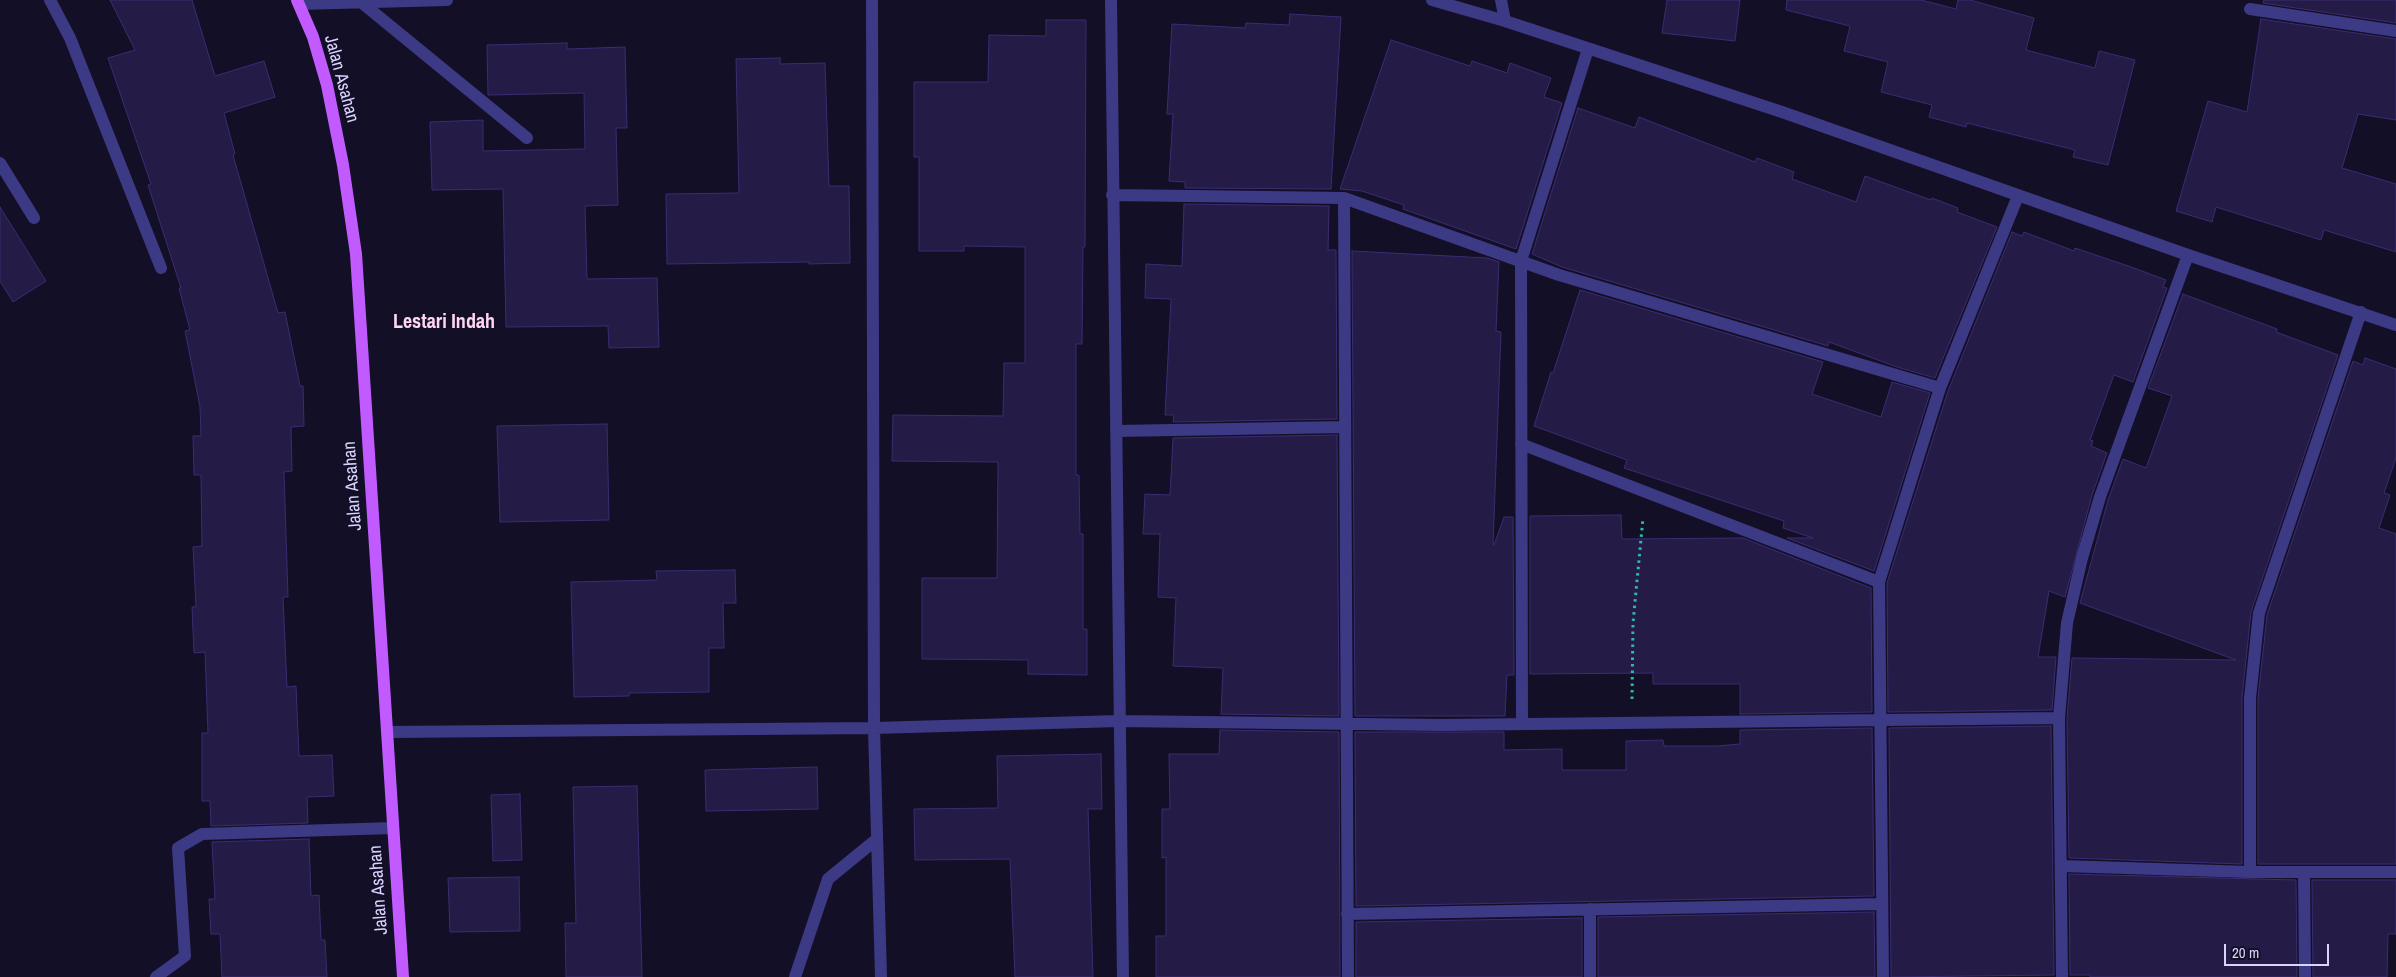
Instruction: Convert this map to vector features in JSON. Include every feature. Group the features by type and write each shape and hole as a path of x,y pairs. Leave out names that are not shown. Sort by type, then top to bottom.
{"main road":[{"name":"Jalan Asahan","path":"298,2 313,37 327,85 343,165 356,254 403,977"}],"street":[{"path":"50,0 70,38 161,268"},
{"path":"298,2 447,0"},
{"path":"872,0 874,728 881,977"},
{"path":"1110,0 1123,977"},
{"path":"1432,0 1588,48 1782,112 2188,255 2396,325"},
{"path":"1501,0 1505,22"},
{"path":"361,2 527,138"},
{"path":"2250,9 2396,31"},
{"path":"1522,724 1521,261 1588,48"},
{"path":"0,163 34,218"},
{"path":"1112,195 1344,198 1559,275 1940,388"},
{"path":"1883,977 1879,582 1940,388 2018,196"},
{"path":"1344,198 1348,977"},
{"path":"2062,977 2059,718 2067,623 2082,558 2100,497 2188,255"},
{"path":"2250,872 2250,698 2259,613 2361,312"},
{"path":"1116,431 1345,427"},
{"path":"1521,444 1879,582"},
{"path":"387,732 874,728 1119,721 1522,724 2059,718"},
{"path":"156,977 185,956 178,848 202,834 393,828"},
{"path":"795,977 828,879 877,839"},
{"path":"2062,866 2250,872 2396,872"},
{"path":"2304,872 2305,977"},
{"path":"1348,914 1882,904"},
{"path":"1590,910 1590,977"}],"path":[{"path":"1632,722 1633,623 1646,492"}],"building":[{"path":"110,0 192,0 215,76 264,61 275,97 224,113 235,154 233,155 278,313 285,312 300,386 303,386 304,426 291,427 292,471 284,472 288,597 283,597 287,687 296,686 299,756 332,755 334,796 307,797 308,823 211,826 210,801 202,801 202,733 208,733 205,652 194,653 192,607 196,607 193,547 202,546 201,475 194,475 193,436 201,436 200,407 185,331 190,330 179,288 181,288 148,185 151,184 108,58 135,50"},
{"path":"1667,0 1740,0 1735,41 1662,33"},
{"path":"1787,0 1921,0 1956,9 1958,0 1970,0 2034,18 2026,50 2095,68 2099,51 2135,60 2108,165 2073,157 2075,150 1967,123 1966,127 1929,117 1932,105 1881,92 1888,62 1844,51 1850,26 1786,10"},
{"path":"2264,0 2396,0 2396,23 2263,3"},
{"path":"1290,14 1341,17 1331,189 1185,188 1185,182 1169,181 1173,114 1167,114 1172,24 1245,28 1246,23 1289,25"},
{"path":"2261,19 2396,39 2396,120 2358,114 2342,168 2396,184 2396,252 2324,230 2321,240 2216,207 2212,222 2176,211 2208,101 2247,112"},
{"path":"1046,20 1086,20 1085,247 1083,247 1082,344 1076,344 1076,475 1079,475 1080,534 1083,534 1083,629 1087,629 1087,675 1028,674 1028,660 922,659 922,578 997,578 998,462 892,461 893,415 1003,416 1004,363 1025,363 1025,247 964,246 964,251 919,251 919,157 914,157 914,82 988,82 989,35 1046,36"},
{"path":"1391,40 1470,66 1472,61 1507,73 1510,63 1551,78 1544,97 1562,103 1516,249 1403,209 1404,205 1362,191 1340,189"},
{"path":"567,43 567,49 625,47 627,128 616,128 618,205 585,206 587,279 657,278 659,347 609,348 608,326 506,327 503,189 432,190 430,122 483,120 483,151 585,149 584,93 488,95 487,45"},
{"path":"780,58 780,64 825,63 829,186 849,186 850,263 667,264 666,194 739,193 736,59"},
{"path":"1578,108 1635,128 1639,117 1755,162 1757,158 1794,172 1792,179 1856,202 1865,176 1958,208 1957,212 1997,227 1935,378 1897,367 1829,342 1828,346 1562,267 1532,254"},
{"path":"1184,204 1329,206 1328,250 1336,250 1337,419 1173,422 1174,415 1165,415 1171,299 1145,298 1146,264 1182,266"},
{"path":"0,207 46,281 13,302 0,281"},
{"path":"2012,232 2022,236 2024,232 2074,251 2075,248 2134,268 2166,280 2163,287 2167,288 2133,382 2114,375 2090,440 2093,441 2091,446 2107,453 2092,495 2065,597 2049,591 2038,657 2056,657 2052,710 1888,712 1887,583 1948,391"},
{"path":"1352,251 1487,258 1499,262 1496,331 1501,332 1493,545 1504,517 1513,517 1514,675 1507,675 1505,716 1355,716"},
{"path":"1580,290 1823,362 1812,394 1881,417 1892,382 1930,393 1874,571 1787,538 1813,538 1783,528 1784,521 1624,468 1627,460 1534,426"},
{"path":"2183,294 2277,329 2276,332 2338,355 2251,612 2242,698 2242,864 2069,858 2067,718 2072,658 2236,660 2080,603 2108,500 2123,459 2146,468 2172,396 2148,388"},
{"path":"2365,358 2396,369 2396,458 2384,493 2390,495 2379,528 2396,534 2396,864 2258,864 2258,698 2267,615 2353,361 2363,365"},
{"path":"607,424 609,520 500,522 497,426"},
{"path":"1337,435 1339,716 1221,714 1223,668 1173,666 1176,598 1158,597 1160,534 1143,534 1145,494 1170,495 1173,438"},
{"path":"1621,515 1622,539 1743,538 1871,588 1872,712 1740,714 1740,684 1653,684 1653,673 1530,674 1530,516"},
{"path":"735,570 736,603 723,603 724,648 709,648 709,692 629,693 629,696 574,697 571,582 657,580 656,571"},
{"path":"2051,726 2054,975 1891,977 1889,728"},
{"path":"1872,728 1874,896 1356,906 1355,732 1504,732 1504,750 1562,749 1562,770 1626,770 1626,741 1663,740 1664,746 1717,746 1740,744 1740,730"},
{"path":"1220,730 1339,732 1340,977 1156,977 1156,936 1166,936 1166,857 1162,858 1162,809 1170,809 1169,754 1219,754"},
{"path":"1101,754 1102,809 1088,809 1093,977 1015,977 1010,859 915,860 914,809 998,808 997,756"},
{"path":"817,767 818,809 706,811 705,770"},
{"path":"637,786 642,977 566,977 565,923 576,923 573,787"},
{"path":"520,794 522,860 493,861 491,795"},
{"path":"309,839 311,896 319,895 321,940 325,940 327,977 222,977 220,934 211,934 209,899 215,899 212,842"},
{"path":"2069,874 2296,880 2297,977 2090,977 2090,975 2070,975"},
{"path":"519,877 520,931 450,932 448,878"},
{"path":"2312,880 2396,880 2396,934 2388,934 2387,977 2313,977"},
{"path":"1874,912 1875,977 1598,977 1598,917"},
{"path":"1582,918 1582,977 1356,977 1356,922"}],"district":[{"name":"Lestari Indah","path":"444,323"}]}
